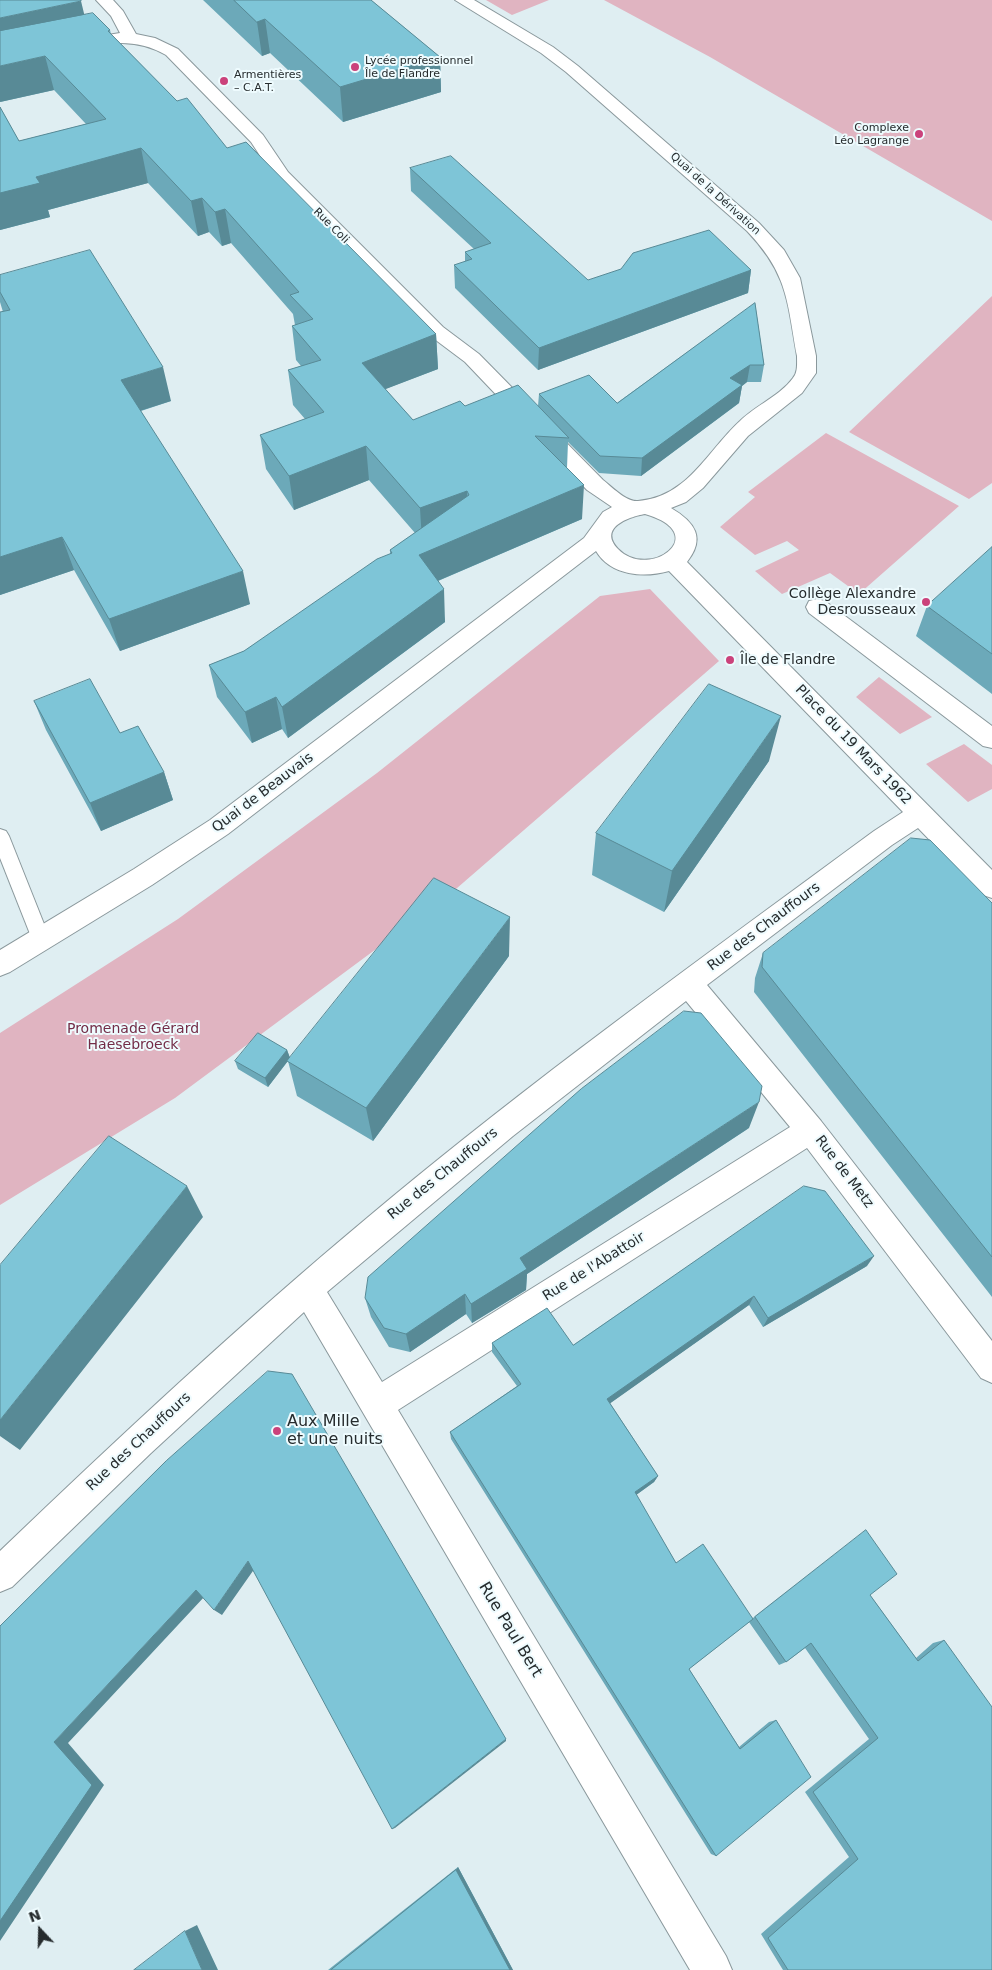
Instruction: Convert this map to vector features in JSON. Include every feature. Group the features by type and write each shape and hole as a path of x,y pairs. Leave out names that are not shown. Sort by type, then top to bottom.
{"street":[{"path":"104,0 118,14 130,37"},
{"name":"Quai de la Dérivation","path":"463,0 547,50 572,69 753,227 774,249 790,272 796,295 807,360 806,373 794,388 743,428 684,493 667,502 638,508"},
{"name":"Rue Coli","path":"64,46 130,37 156,42 172,52 257,138 274,166 294,188 443,337 472,358 606,494 638,508"},
{"name":"Quai de la Dérivation","path":"688,536 696,510 727,446"},
{"name":"Rue Coli","path":"566,454 602,528"},
{"path":"638,508 671,515 684,527 688,536 685,550 673,561 649,567 630,565 608,553 602,544 602,528 614,514 638,508"},
{"name":"Quai de Beauvais","path":"0,964 143,877 219,827 513,605 602,528"},
{"name":"Place du 19 Mars 1962","path":"673,561 992,887"},
{"name":"Quai de Beauvais","path":"513,605 585,570 613,565 630,565"},
{"path":"817,607 992,739"},
{"name":"Rue des Chauffours","path":"0,1575 141,1439 378,1228 503,1126 688,983 883,838 920,814"},
{"name":"Rue de Metz","path":"688,983 811,1130 992,1367"},
{"name":"Rue de l'Abattoir","path":"377,1404 811,1130"},
{"name":"Rue Paul Bert","path":"308,1289 712,1970"}],"lane":[{"path":"0,836 41,939"}],"green space":[{"path":"486,0 549,0 512,15"},
{"name":"Complexe Léo Lagrange","path":"604,0 992,0 992,221 710,57"},
{"path":"992,296 992,483 969,499 849,432"},
{"path":"826,433 959,506 859,594 830,573 782,594 755,571 799,550 787,541 755,555 720,527 755,497 748,492"},
{"name":"Promenade Gérard Haesebroeck","path":"650,589 719,661 449,895 175,1098 0,1205 0,1033 178,919 377,773 600,596"},
{"path":"879,677 932,717 900,734 856,697"},
{"path":"964,744 992,765 992,789 968,802 926,764"}],"building":[{"path":"0,0 81,0 81,1 0,18"},
{"path":"234,0 371,0 440,57 340,87 265,19 257,22"},
{"path":"93,13 110,30 108,31 177,101 187,98 227,148 246,142 436,334 362,363 413,420 460,401 465,406 518,385 569,438 535,436 584,485 419,555 444,589 282,707 276,697 245,712 209,665 244,651 377,559 392,553 390,550 469,495 467,491 420,508 366,446 289,476 260,435 324,412 288,370 321,360 292,326 313,319 290,295 299,292 225,209 215,212 202,198 191,201 141,148 36,177 40,183 0,193 0,107 19,141 106,119 45,56 0,66 0,31"},
{"path":"451,156 588,280 621,269 633,253 709,230 751,270 539,348 454,265 472,259 465,252 491,243 410,168"},
{"path":"90,250 163,367 121,380 243,571 109,619 62,537 0,557 0,312 10,310 0,292 0,275"},
{"path":"755,303 764,365 750,365 730,378 742,385 642,458 600,456 539,394 589,375 617,403"},
{"path":"992,547 992,654 927,606"},
{"path":"90,679 120,733 138,726 164,772 90,803 34,701"},
{"path":"709,684 781,716 672,871 596,833"},
{"path":"911,838 930,840 992,903 992,1257 762,967 763,953"},
{"path":"434,878 510,917 366,1108 287,1061"},
{"path":"684,1011 701,1013 762,1086 759,1102 520,1258 527,1269 471,1304 465,1294 406,1334 384,1328 365,1298 368,1277 581,1089"},
{"path":"258,1033 287,1050 265,1078 235,1061"},
{"path":"109,1136 187,1186 0,1420 0,1265"},
{"path":"804,1186 825,1191 874,1256 768,1318 754,1296 607,1399 658,1476 635,1492 676,1563 703,1544 753,1619 689,1669 740,1749 776,1720 811,1777 716,1856 450,1432 521,1384 492,1343 547,1308 573,1345"},
{"path":"268,1371 292,1374 506,1739 392,1829 248,1561 214,1610 196,1590 54,1742 92,1785 0,1921 0,1626 166,1461"},
{"path":"866,1530 897,1574 870,1595 918,1661 944,1640 992,1707 992,1970 788,1970 768,1938 858,1859 813,1792 878,1738 811,1643 786,1662 755,1617"},
{"path":"456,1870 510,1970 331,1970"},
{"path":"185,1931 202,1970 134,1970"}],"place":[{"name":"Lycée professionnel Île de Flandre","path":"355,67"},
{"name":"Armentières – C.A.T.","path":"224,81"},
{"name":"Complexe Léo Lagrange","path":"919,134"},
{"name":"Collège Alexandre Desrousseaux","path":"926,602"},
{"name":"Île de Flandre","path":"730,660"},
{"name":"Aux Mille et une nuits","path":"277,1431"}]}
